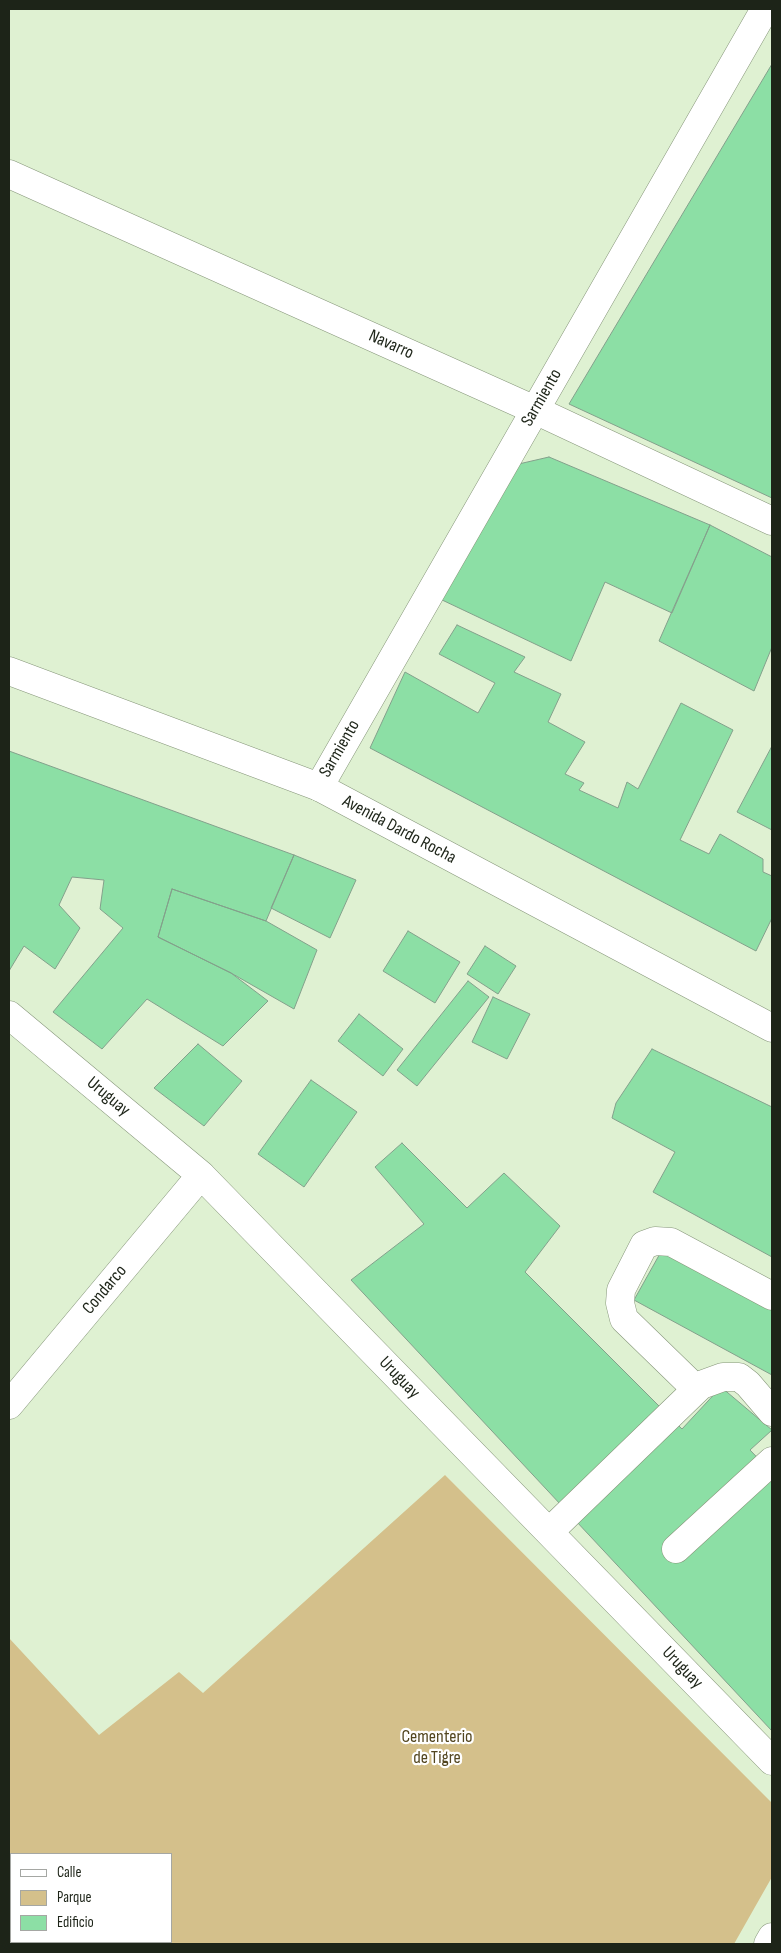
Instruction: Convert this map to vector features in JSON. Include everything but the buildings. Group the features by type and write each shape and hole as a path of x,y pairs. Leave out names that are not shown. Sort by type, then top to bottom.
{"street":[{"name":"Sarmiento","path":"319,787 765,9"},
{"name":"Navarro","path":"9,174 535,410 772,521"},
{"name":"Avenida Dardo Rocha","path":"9,671 319,787 772,1028"},
{"name":"Uruguay","path":"9,1015 201,1175 772,1761"},
{"name":"Condarco","path":"9,1405 201,1175"},
{"path":"696,1389 624,1319 620,1303 621,1290 644,1245 655,1241 670,1242 772,1296"},
{"path":"549,1532 701,1384 722,1377 739,1377 748,1384 772,1412"},
{"path":"676,1549 772,1461"},
{"path":"768,1944 772,1937"}],"green space":[{"name":"Cementerio de Tigre","path":"445,1475 772,1803 772,1877 734,1944 9,1944 9,1638 99,1735 179,1672 203,1693"}]}
